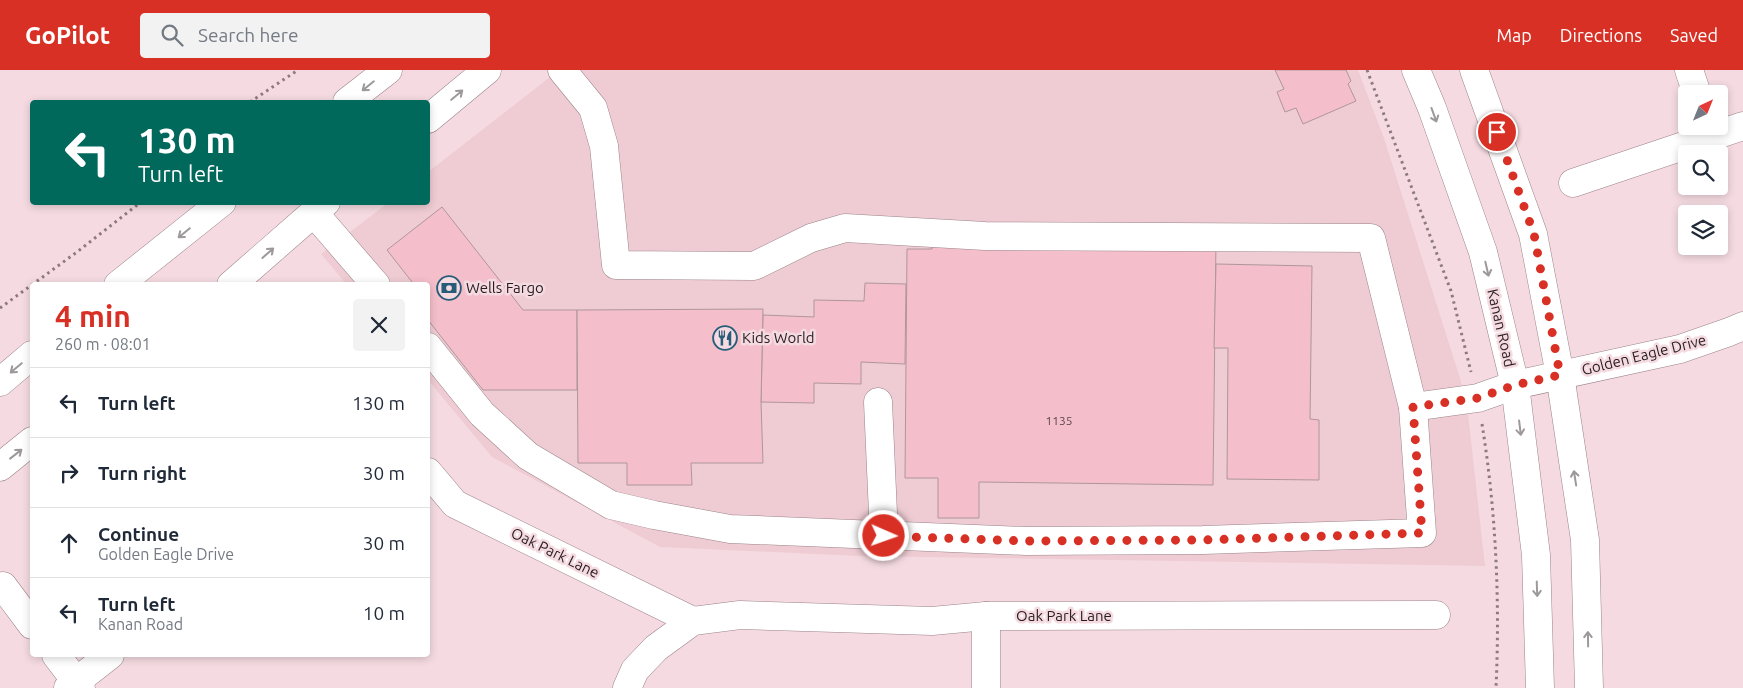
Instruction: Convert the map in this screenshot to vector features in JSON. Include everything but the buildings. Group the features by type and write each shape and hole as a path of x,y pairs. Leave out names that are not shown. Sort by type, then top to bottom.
{"street":[{"path":"350,100 388,70"},
{"path":"430,117 487,70"},
{"path":"430,349 482,414 528,456 611,505 654,515 730,529 1026,541 1203,540 1422,533 1413,407 1371,238 985,236 846,228 811,238 754,266 616,265 604,146 593,108 562,70"},
{"name":"Kanan Road","path":"1416,70 1432,108 1483,252 1515,385 1536,555 1540,688"},
{"path":"1474,70 1534,234 1560,375 1585,540 1588,688"},
{"path":"1689,70 1694,85"},
{"path":"1728,128 1743,126"},
{"path":"1573,183 1699,135"},
{"path":"122,282 218,205"},
{"path":"234,282 320,208 374,282"},
{"name":"Golden Eagle Drive","path":"1413,407 1478,398 1515,385 1680,348 1743,326"},
{"path":"0,382 30,357"},
{"path":"878,402 884,536"},
{"path":"0,467 30,443"},
{"name":"Oak Park Lane","path":"430,474 455,504 693,621 740,616 932,622 986,616 1436,615"},
{"path":"3,586 30,622"},
{"path":"986,616 986,688"},
{"path":"627,688 635,670 656,648 693,621"},
{"path":"57,657 75,686 108,657"}],"path":[{"path":"253,100 298,70"},
{"path":"36,282 137,205"},
{"path":"0,308 30,286"}],"shaded area":[{"path":"559,70 1358,70 1384,138 1460,378 1468,413 1485,566 859,556 660,547 492,457 430,382 430,282 344,282 321,254 385,205 430,205 430,170"}],"place":[{"name":"Wells Fargo","path":"449,288"},
{"name":"Kids World","path":"725,338"}],"route":[{"path":"884,536 1026,541 1203,540 1422,533 1413,407 1478,398 1515,385 1560,375 1534,234 1497,132"}]}
